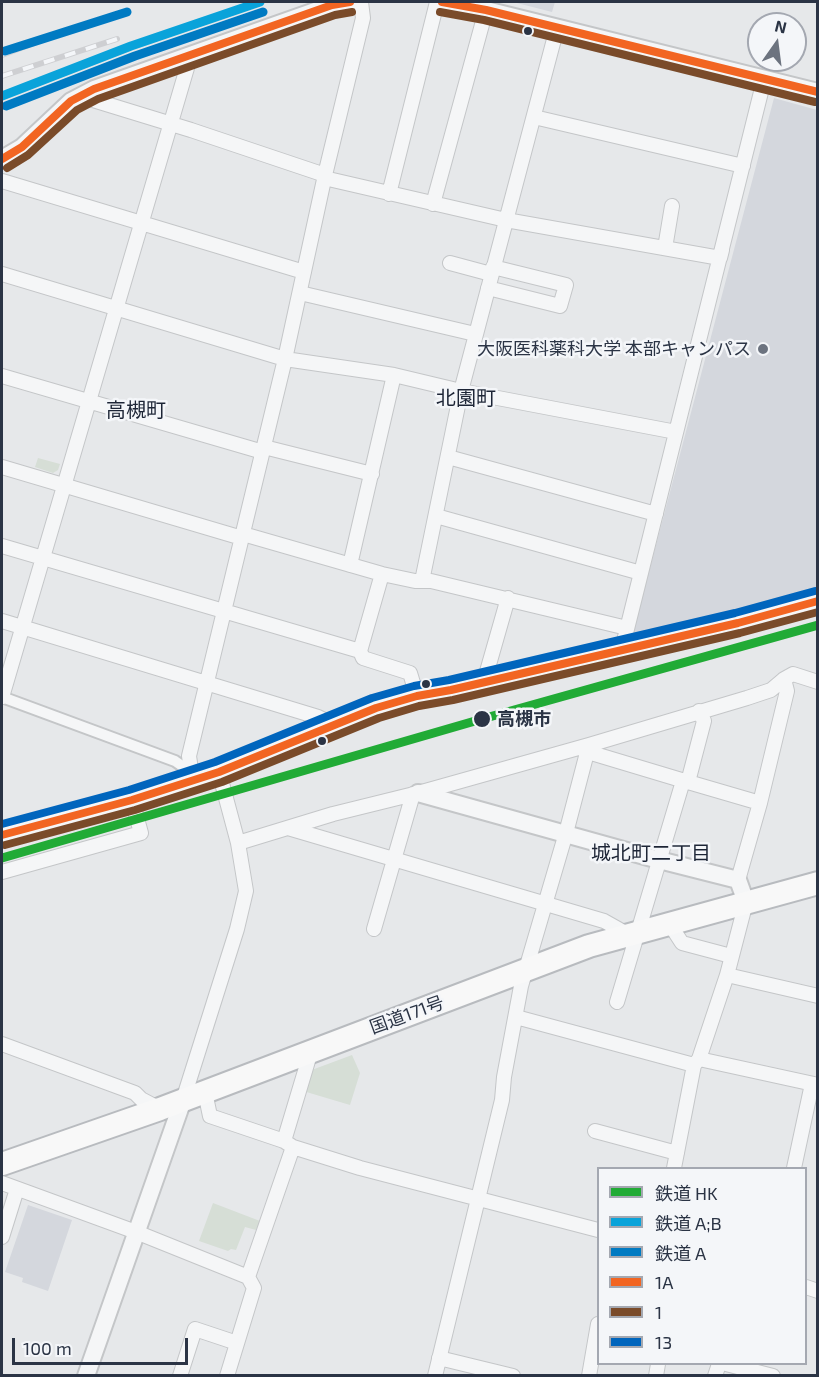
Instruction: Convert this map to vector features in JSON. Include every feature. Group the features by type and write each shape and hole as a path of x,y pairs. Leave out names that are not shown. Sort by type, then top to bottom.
{"highway":[{"name":"国道171号","path":"2,1164 160,1109 589,946 818,884"}],"street":[{"path":"2,159 22,147 80,96 332,5 351,2"},
{"path":"200,778 191,768 189,756 285,359 363,18 362,2"},
{"path":"389,194 437,2"},
{"path":"442,2 486,10 818,92"},
{"path":"433,204 486,10"},
{"path":"422,580 461,391 557,28"},
{"path":"184,59 187,68 2,701 175,761 200,778"},
{"path":"622,649 764,80"},
{"path":"720,258 764,80"},
{"path":"80,96 325,177 389,194 506,220 720,258"},
{"path":"534,117 743,165"},
{"path":"2,181 304,272"},
{"path":"665,248 672,206"},
{"path":"450,263 491,276 560,306 566,285 491,276"},
{"path":"2,274 285,359 394,375 461,391 676,432"},
{"path":"300,293 475,334"},
{"path":"350,565 394,375"},
{"path":"2,376 263,449 372,474"},
{"path":"448,457 656,514"},
{"path":"2,468 382,574 415,581 431,580 627,628"},
{"path":"436,516 641,573"},
{"path":"2,546 360,651"},
{"path":"382,574 360,651 363,658 410,673 417,696"},
{"path":"484,682 508,598"},
{"path":"2,835 132,800 219,772 376,708 417,696 738,623 818,601"},
{"path":"2,621 318,717 328,729"},
{"path":"238,843 371,804 588,749 699,711 771,690 793,674 818,682"},
{"path":"674,1167 697,1062 727,975 746,902 738,880 788,691 784,679"},
{"path":"617,1002 633,934 705,722 699,711"},
{"path":"588,749 760,803"},
{"path":"435,1376 502,1100 504,1077 526,970 588,749"},
{"path":"86,1376 183,1100 237,929 246,891 238,843 219,772"},
{"path":"416,793 738,880"},
{"path":"374,929 416,793"},
{"path":"2,872 141,833 132,800"},
{"path":"288,828 604,921 633,934"},
{"path":"669,923 682,944 730,957"},
{"path":"727,975 818,996"},
{"path":"516,1017 697,1062 815,1084 794,1167"},
{"path":"2,1044 135,1093 141,1099 160,1109"},
{"path":"248,1276 289,1144 311,1051"},
{"path":"205,1092 210,1116 289,1144 360,1168 597,1230"},
{"path":"595,1131 677,1153"},
{"path":"2,1183 248,1276 254,1288 226,1376"},
{"path":"2,1238 17,1189"},
{"path":"176,1375 195,1329 237,1343"},
{"path":"589,1376 597,1330"},
{"path":"439,1358 513,1376"},
{"path":"730,1365 773,1376"}],"shaded area":[{"path":"513,2 555,2 552,12"},
{"name":"大阪医科薬科大学 本部キャンパス","path":"774,98 817,110 817,588 702,622 632,636"},
{"path":"38,458 60,464 58,470 53,473 35,467"},
{"path":"352,1055 360,1073 350,1105 303,1091 309,1071"},
{"path":"213,1203 260,1221 256,1230 245,1227 236,1250 228,1251 199,1241"},
{"path":"28,1205 72,1220 48,1291 22,1282 23,1278 5,1272"}],"railway":[{"path":"2,55 50,37"},
{"path":"2,76 117,39"}],"rail line":[{"name":"A;B","path":"2,96 131,46 260,2"},
{"name":"A","path":"5,51 127,12"},
{"name":"A","path":"6,106 135,56 263,12"},
{"name":"HK","path":"2,858 482,719 818,625"}],"transit line":[{"name":"1A","path":"2,159 22,147 71,101 94,89 332,5 350,2"},
{"name":"1A","path":"442,2 486,10 818,92"},
{"name":"1","path":"7,168 28,155 77,110 98,99 335,15 352,12"},
{"name":"1","path":"440,12 484,20 815,102"},
{"name":"13","path":"2,824 129,790 215,762 372,698 414,686 449,680 735,613 815,591"},
{"name":"1A","path":"2,835 132,800 219,772 376,708 417,696 738,623 818,601"},
{"name":"1","path":"5,845 135,810 222,782 379,718 419,706 740,633 818,612"}],"place":[{"name":"大阪医科薬科大学 本部キャンパス","path":"763,349"},
{"name":"高槻市","path":"482,719"}],"district":[{"name":"北園町","path":"466,398"},
{"name":"高槻町","path":"136,410"},
{"name":"城北町二丁目","path":"651,853"}]}
